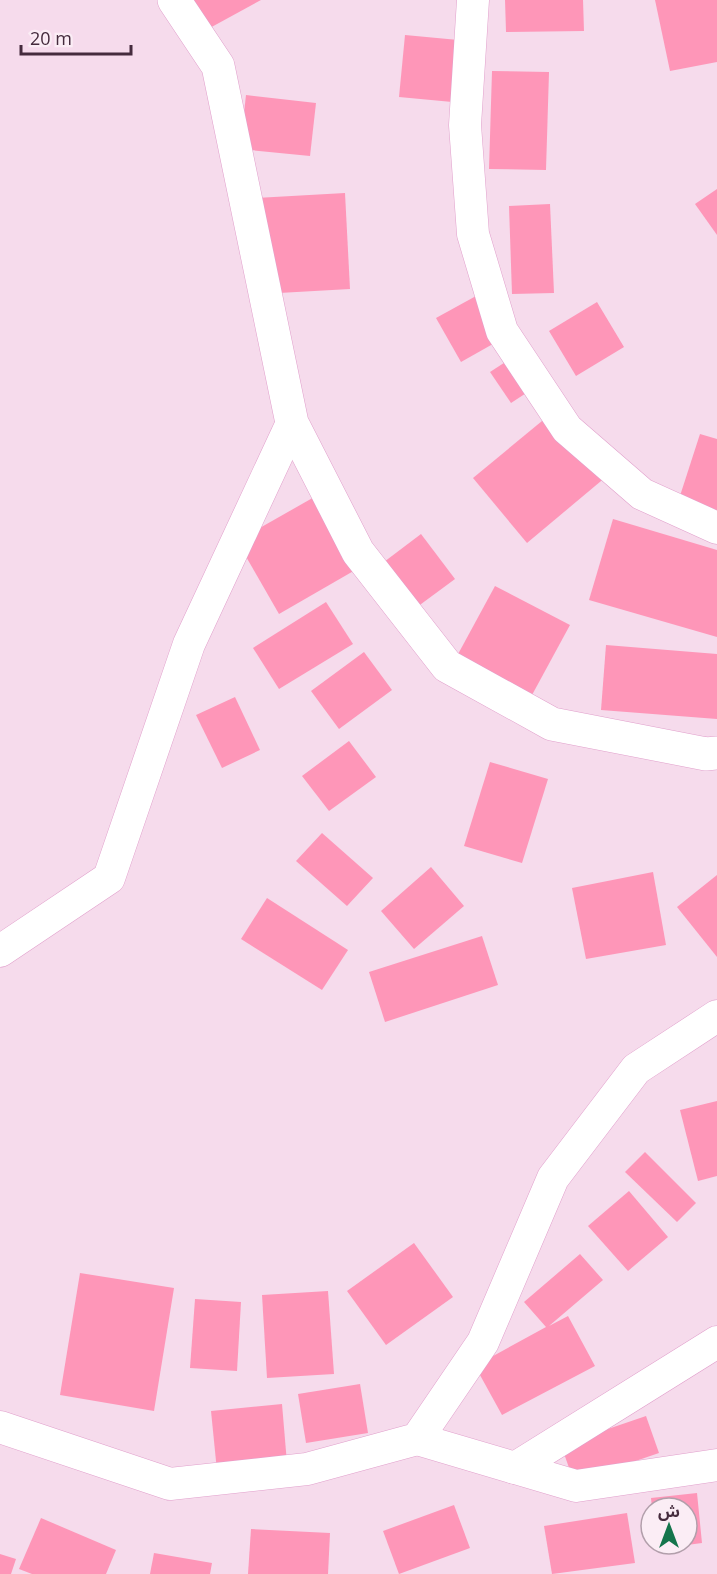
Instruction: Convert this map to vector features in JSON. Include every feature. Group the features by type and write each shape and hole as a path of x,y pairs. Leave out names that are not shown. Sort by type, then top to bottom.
{"main road":[{"path":"174,0 218,66 292,423 358,552 447,666 552,724 713,760"}],"street":[{"path":"472,0 465,125 472,234 502,331 567,429 642,494 717,528"},
{"path":"0,951 109,878 189,644 292,423"},
{"path":"417,1439 483,1342 553,1178 636,1069 717,1016"},
{"path":"515,1468 717,1342"},
{"path":"0,1427 170,1484 307,1469 417,1439 576,1486 717,1466"}],"building":[{"path":"164,0 261,0 186,41"},
{"path":"505,0 583,0 584,31 506,32"},
{"path":"655,0 717,0 717,62 670,71"},
{"path":"405,35 469,41 463,103 399,97"},
{"path":"492,71 549,72 546,170 489,169"},
{"path":"246,95 316,103 310,156 240,149"},
{"path":"717,189 717,235 695,204"},
{"path":"345,193 350,289 261,294 256,198"},
{"path":"550,204 554,293 512,294 509,206"},
{"path":"476,296 500,340 461,362 436,318"},
{"path":"597,302 624,347 576,376 549,331"},
{"path":"519,353 540,384 511,403 490,372"},
{"path":"559,407 613,471 527,543 473,478"},
{"path":"700,434 717,439 717,514 678,502"},
{"path":"316,496 357,569 279,614 237,541"},
{"path":"613,519 717,550 717,637 589,600"},
{"path":"421,534 455,579 413,610 380,565"},
{"path":"495,586 570,625 532,695 457,656"},
{"path":"326,602 353,644 279,689 253,648"},
{"path":"606,645 717,654 717,719 601,710"},
{"path":"364,652 392,690 339,729 311,691"},
{"path":"235,697 260,750 222,768 196,715"},
{"path":"349,741 376,777 329,811 302,776"},
{"path":"490,762 548,779 522,863 464,846"},
{"path":"322,833 373,878 347,906 296,861"},
{"path":"431,867 464,906 414,949 381,911"},
{"path":"653,872 666,945 586,959 572,888"},
{"path":"717,875 717,957 677,907"},
{"path":"267,898 348,950 322,990 241,939"},
{"path":"482,936 498,985 385,1022 369,972"},
{"path":"717,1101 717,1176 698,1181 680,1110"},
{"path":"645,1152 696,1203 677,1222 625,1172"},
{"path":"629,1191 668,1237 628,1271 588,1226"},
{"path":"414,1243 453,1297 386,1345 347,1291"},
{"path":"580,1254 603,1280 549,1326 568,1316 595,1366 502,1415 475,1366 546,1327 524,1302"},
{"path":"80,1273 174,1288 154,1411 60,1395"},
{"path":"328,1291 334,1374 267,1378 262,1295"},
{"path":"195,1299 241,1302 237,1371 190,1368"},
{"path":"360,1384 368,1433 306,1443 298,1394"},
{"path":"282,1404 288,1475 218,1481 211,1411"},
{"path":"646,1416 659,1453 574,1482 561,1445"},
{"path":"697,1493 697,1496 669,1496"},
{"path":"454,1505 470,1548 399,1574 383,1531"},
{"path":"627,1513 635,1563 552,1574 544,1526"},
{"path":"699,1513 702,1543 699,1543"},
{"path":"41,1518 116,1550 106,1574 32,1574 19,1569"},
{"path":"251,1529 330,1533 328,1574 248,1574"},
{"path":"154,1553 212,1563 210,1574 150,1574"},
{"path":"0,1554 16,1559 11,1574 0,1574"}]}
